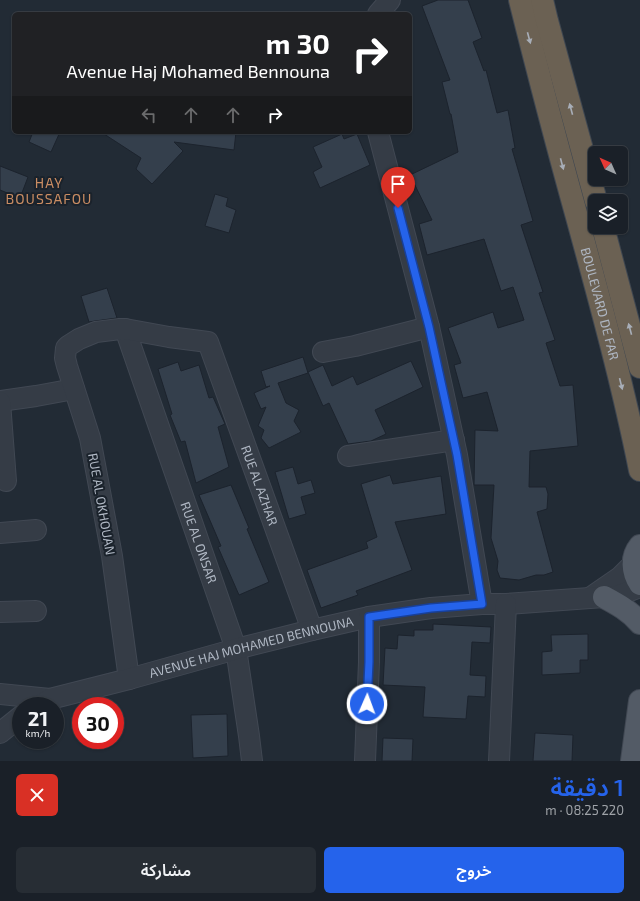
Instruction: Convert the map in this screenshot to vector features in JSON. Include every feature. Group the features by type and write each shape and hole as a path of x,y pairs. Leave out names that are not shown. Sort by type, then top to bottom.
{"highway":[{"name":"BOULEVARD DE FAR","path":"520,0 630,419 640,470"},
{"path":"542,0 546,22 594,194"},
{"name":"BOULEVARD DE FAR","path":"605,234 640,367"}],"main road":[{"path":"596,598 627,611 640,622"},
{"path":"632,761 640,700"}],"street":[{"path":"380,12 390,0"},
{"path":"379,134 429,327 454,440 482,604"},
{"path":"323,352 355,346 429,327"},
{"name":"RUE AL OKHOUAN","path":"125,329 96,332 79,339 68,346 65,358 90,438 112,556 129,679"},
{"name":"RUE AL AZHAR","path":"125,329 208,342 312,630"},
{"name":"RUE AL ONSAR","path":"125,329 236,648 252,761"},
{"path":"6,481 0,402 74,389"},
{"path":"348,456 454,440"},
{"path":"0,533 36,530"},
{"name":"AVENUE HAJ MOHAMED BENNOUNA","path":"596,598 620,577 638,565"},
{"name":"AVENUE HAJ MOHAMED BENNOUNA","path":"64,697 236,648 369,617 431,608 617,596 640,587"},
{"path":"499,761 506,604"},
{"path":"0,612 36,611"},
{"path":"365,761 369,662 369,617"},
{"name":"AVENUE HAJ MOHAMED BENNOUNA","path":"0,694 15,697"},
{"path":"0,733 12,723"}],"building":[{"path":"438,0 468,0 482,38 473,42 484,71 486,70 497,113 508,110 515,148 512,149 533,221 521,225 543,292 539,293 555,340 546,343 560,386 573,385 578,446 530,451 529,487 546,487 548,494 547,509 537,512 553,572 519,580 500,578 497,570 498,561 491,538 494,485 474,485 475,430 498,431 487,392 463,398 454,365 461,363 448,328 493,312 498,328 524,320 513,287 501,291 484,239 427,255 419,224 432,220 410,175 458,152 451,114 442,82 450,80 422,6"},
{"path":"32,134 59,134 51,152 29,142"},
{"path":"104,134 236,134 234,150 174,142 183,151 152,184 136,169 141,158"},
{"path":"342,134 344,139 357,134 370,165 320,188 313,172 322,167 313,147"},
{"path":"0,166 28,177 20,198 0,190"},
{"path":"215,194 228,198 226,206 236,210 229,233 205,226"},
{"path":"107,288 117,318 89,322 81,296"},
{"path":"303,357 308,373 278,383 286,403 299,410 294,421 301,432 269,448 261,438 264,430 258,426 266,407 261,409 254,393 270,386 266,387 261,371"},
{"path":"411,361 423,387 375,410 386,434 371,441 348,444 329,403 323,406 308,372 323,365 332,386 353,376 357,385"},
{"path":"178,362 181,371 199,365 209,398 213,397 225,424 218,427 229,467 196,483 185,441 181,442 170,415 172,414 158,369"},
{"path":"293,467 298,484 311,480 315,493 301,497 306,514 289,519 275,472"},
{"path":"390,475 393,484 441,476 446,514 395,522 412,570 356,591 358,595 321,608 307,570 368,548 366,542 377,537 361,484"},
{"path":"231,485 269,582 239,595 218,547 221,546 199,495"},
{"path":"433,624 491,627 490,643 472,642 470,675 486,676 485,697 468,696 466,719 423,717 425,687 383,685 385,648 397,649 398,635 414,636 414,630 433,630"},
{"path":"588,634 588,660 580,660 580,673 542,675 542,652 552,651 551,635"},
{"path":"227,714 228,756 193,758 191,715"},
{"path":"535,733 573,735 572,761 533,761"},
{"path":"383,738 413,739 412,761 382,761"}],"district":[{"name":"HAY BOUSSAFOU","path":"49,190"}],"route":[{"path":"367,704 369,617 431,608 482,604 457,455 429,327 398,208"}]}
